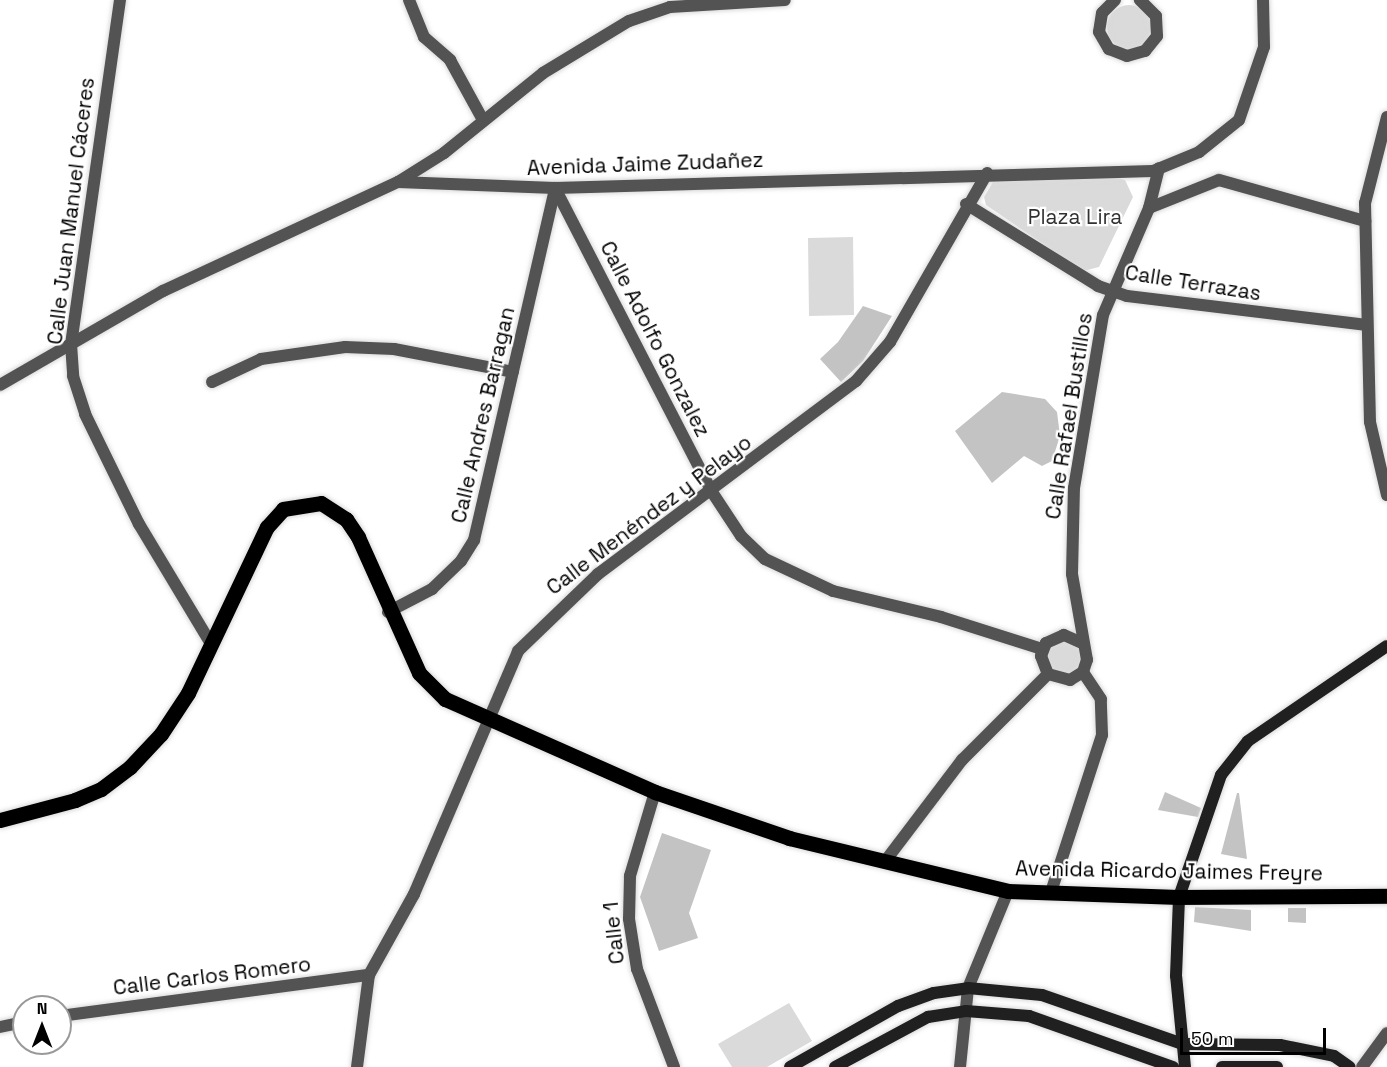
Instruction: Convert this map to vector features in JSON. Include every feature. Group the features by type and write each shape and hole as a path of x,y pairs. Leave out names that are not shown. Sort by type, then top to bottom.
{"main road":[{"name":"Avenida Ricardo Jaimes Freyre","path":"0,820 75,800 101,789 130,767 161,734 211,644 267,526 283,509 303,504 321,503 346,519 388,612 419,673 445,699 487,720 655,792 789,838 1008,891 1179,897 1387,896"}],"street":[{"name":"Calle Juan Manuel Cáceres","path":"120,0 71,344 73,376 85,414 139,524 211,644"},
{"path":"409,0 424,37 450,60 483,120"},
{"path":"398,182 444,153 543,74 629,21 670,3 785,0"},
{"path":"1115,0 1101,13 1099,32 1109,49 1126,57 1145,51 1156,36 1156,16 1140,0"},
{"name":"Avenida Jaime Zudañez","path":"0,385 163,291 398,182 555,188 1159,168 1199,152 1239,120 1255,85 1266,39 1263,0"},
{"path":"1387,117 1365,203 1365,325 1370,422 1387,495"},
{"name":"Calle Rafael Bustillos","path":"1082,642 1072,574 1074,488 1103,315 1111,291 1149,208 1159,168"},
{"name":"Calle Menéndez y Pelayo","path":"357,1067 369,975 414,894 518,651 555,610 856,381 890,342 966,204 987,173"},
{"path":"1149,208 1219,180 1365,220"},
{"name":"Calle Andres Barragan","path":"388,612 432,589 461,561 474,540 555,188"},
{"name":"Calle Adolfo Gonzalez","path":"555,188 712,492 741,536 765,559 797,578 1042,649"},
{"name":"Calle Terrazas","path":"966,204 1111,291 1166,302 1365,325"},
{"path":"212,382 261,359 345,347 394,349 513,372"},
{"path":"1051,892 1102,735 1101,699 1083,672 1087,654 1082,642 1071,635 1057,635 1042,649 1042,662 1048,674 1062,681 1083,672"},
{"path":"1185,1067 1176,976 1179,897 1205,814 1221,775 1237,752 1387,646"},
{"path":"886,860 962,760 1048,674"},
{"name":"Calle 1","path":"655,792 630,876 629,919 637,969 674,1067"},
{"path":"960,1067 968,988 1008,891"},
{"name":"Calle Carlos Romero","path":"72,1014 369,975"},
{"path":"790,1067 898,1006 934,993 968,988 1042,995 1182,1044 1280,1045 1334,1056 1350,1067"},
{"path":"835,1067 927,1017 966,1011 1029,1016 1173,1067"},
{"path":"1362,1067 1387,1033"},
{"path":"1222,1067 1277,1067"}],"green space":[{"path":"1129,5 1137,6 1145,11 1150,19 1150,35 1145,43 1137,48 1129,49 1121,48 1113,43 1108,35 1107,27 1108,19 1113,11 1121,6"},
{"name":"Plaza Lira","path":"1111,176 1125,180 1133,197 1099,267 1083,271 986,205 984,197 996,177"},
{"path":"853,237 854,315 809,316 808,238"},
{"path":"1064,641 1076,646 1081,658 1076,670 1064,675 1052,670 1047,658 1052,646"},
{"path":"789,1003 812,1041 767,1067 732,1067 718,1044"}],"building":[{"path":"863,306 892,316 863,361 841,382 820,359 838,342"},
{"path":"1002,392 1045,399 1057,412 1060,436 1052,461 1042,466 1024,456 992,483 955,431"},
{"path":"1165,792 1201,808 1198,817 1158,810"},
{"path":"1237,793 1239,793 1247,859 1221,854"},
{"path":"662,833 711,850 689,913 698,938 659,951 640,897"},
{"path":"1195,907 1251,910 1251,931 1194,922"},
{"path":"1288,908 1306,908 1306,923 1288,922"}]}
